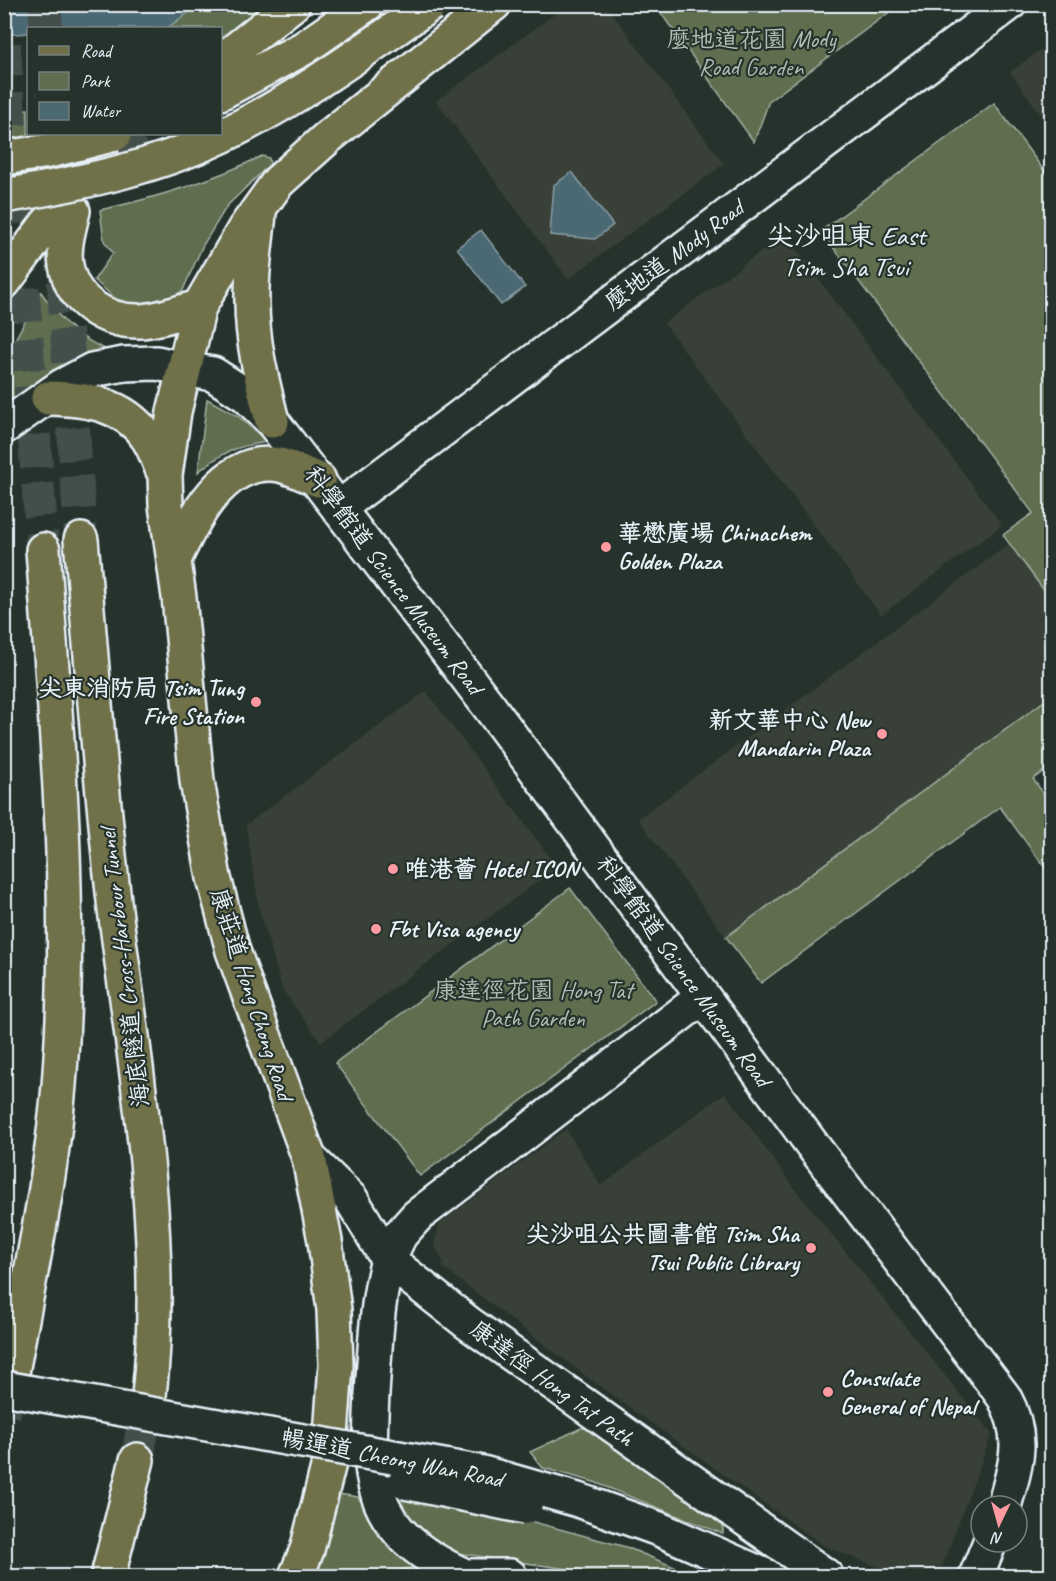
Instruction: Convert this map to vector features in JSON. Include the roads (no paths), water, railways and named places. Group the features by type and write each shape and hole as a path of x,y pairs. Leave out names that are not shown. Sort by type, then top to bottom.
{"main road":[{"path":"222,60 293,4"},
{"path":"222,92 304,48 367,4"},
{"path":"4,196 127,171 184,152 235,130 317,82 431,4"},
{"name":"康莊道 Hong Chong Road","path":"296,1576 308,1550 329,1463 336,1365 334,1310 325,1241 309,1158 232,951 214,878 197,781 174,560 166,505 165,474 174,412 199,307 259,209 278,182 327,138 494,4"},
{"path":"4,158 49,151 111,135"},
{"path":"4,282 46,224 68,209 66,264 76,293 87,304 114,317 138,321 159,319 199,307"},
{"path":"259,209 252,285 253,327 259,374 272,421"},
{"path":"48,398 78,399 104,404 126,416 147,437 165,474"},
{"path":"174,560 201,511 229,477 257,467 279,465 319,480"},
{"name":"海底隧道 Cross-Harbour Tunnel","path":"81,540 114,899 148,1172 156,1299 150,1396"},
{"name":"海底隧道 Cross-Harbour Tunnel","path":"8,1380 53,1141 64,995 65,903 43,550"},
{"path":"108,1576 137,1460"}],"street":[{"name":"麼地道 Mody Road","path":"340,507 1009,4"},
{"name":"科學館道 Science Museum Road","path":"4,427 62,386 92,370 135,363 157,363 213,374 247,396 272,421 340,507 703,997 1004,1397 1016,1421 1018,1437 1018,1452 1007,1494"},
{"path":"510,1576 461,1576 424,1554 403,1537 386,1515 372,1481 370,1423 377,1306 388,1260 400,1235 417,1216 703,997"},
{"name":"康達徑 Hong Tat Path","path":"309,1158 351,1199 388,1260 468,1323 826,1576"},
{"name":"暢運道 Cheong Wan Road","path":"8,1380 483,1473 578,1500 659,1529 766,1576"},
{"name":"暢運道 Cheong Wan Road","path":"4,1407 482,1497 567,1520 655,1550 715,1576"},
{"path":"976,1576 985,1554"}],"water":[{"path":"5,4 199,4 168,27 27,27 27,33 5,35"},
{"path":"572,172 613,225 595,239 550,235 554,185"},
{"path":"481,230 525,287 501,305 457,248"}],"tunnel":[{"path":"45,4 46,27"},
{"path":"4,44 43,550"},
{"path":"53,135 81,540"},
{"path":"81,189 137,135"},
{"path":"4,1415 12,1373"},
{"path":"137,1460 149,1396"}],"place":[{"name":"華懋廣場 Chinachem Golden Plaza","path":"606,547"},
{"name":"尖東消防局 Tsim Tung Fire Station","path":"256,702"},
{"name":"新文華中心 New Mandarin Plaza","path":"882,734"},
{"name":"唯港薈 Hotel ICON","path":"393,869"},
{"name":"Fbt Visa agency","path":"376,929"},
{"name":"尖沙咀公共圖書館 Tsim Sha Tsui Public Library","path":"811,1248"},
{"name":"Consulate General of Nepal","path":"828,1392"}],"district":[{"name":"尖沙咀東 East Tsim Sha Tsui","path":"846,252"}],"park label":[{"name":"麼地道花園 Mody Road Garden","path":"751,53"},
{"name":"康達徑花園 Hong Tat Path Garden","path":"533,1004"}]}
